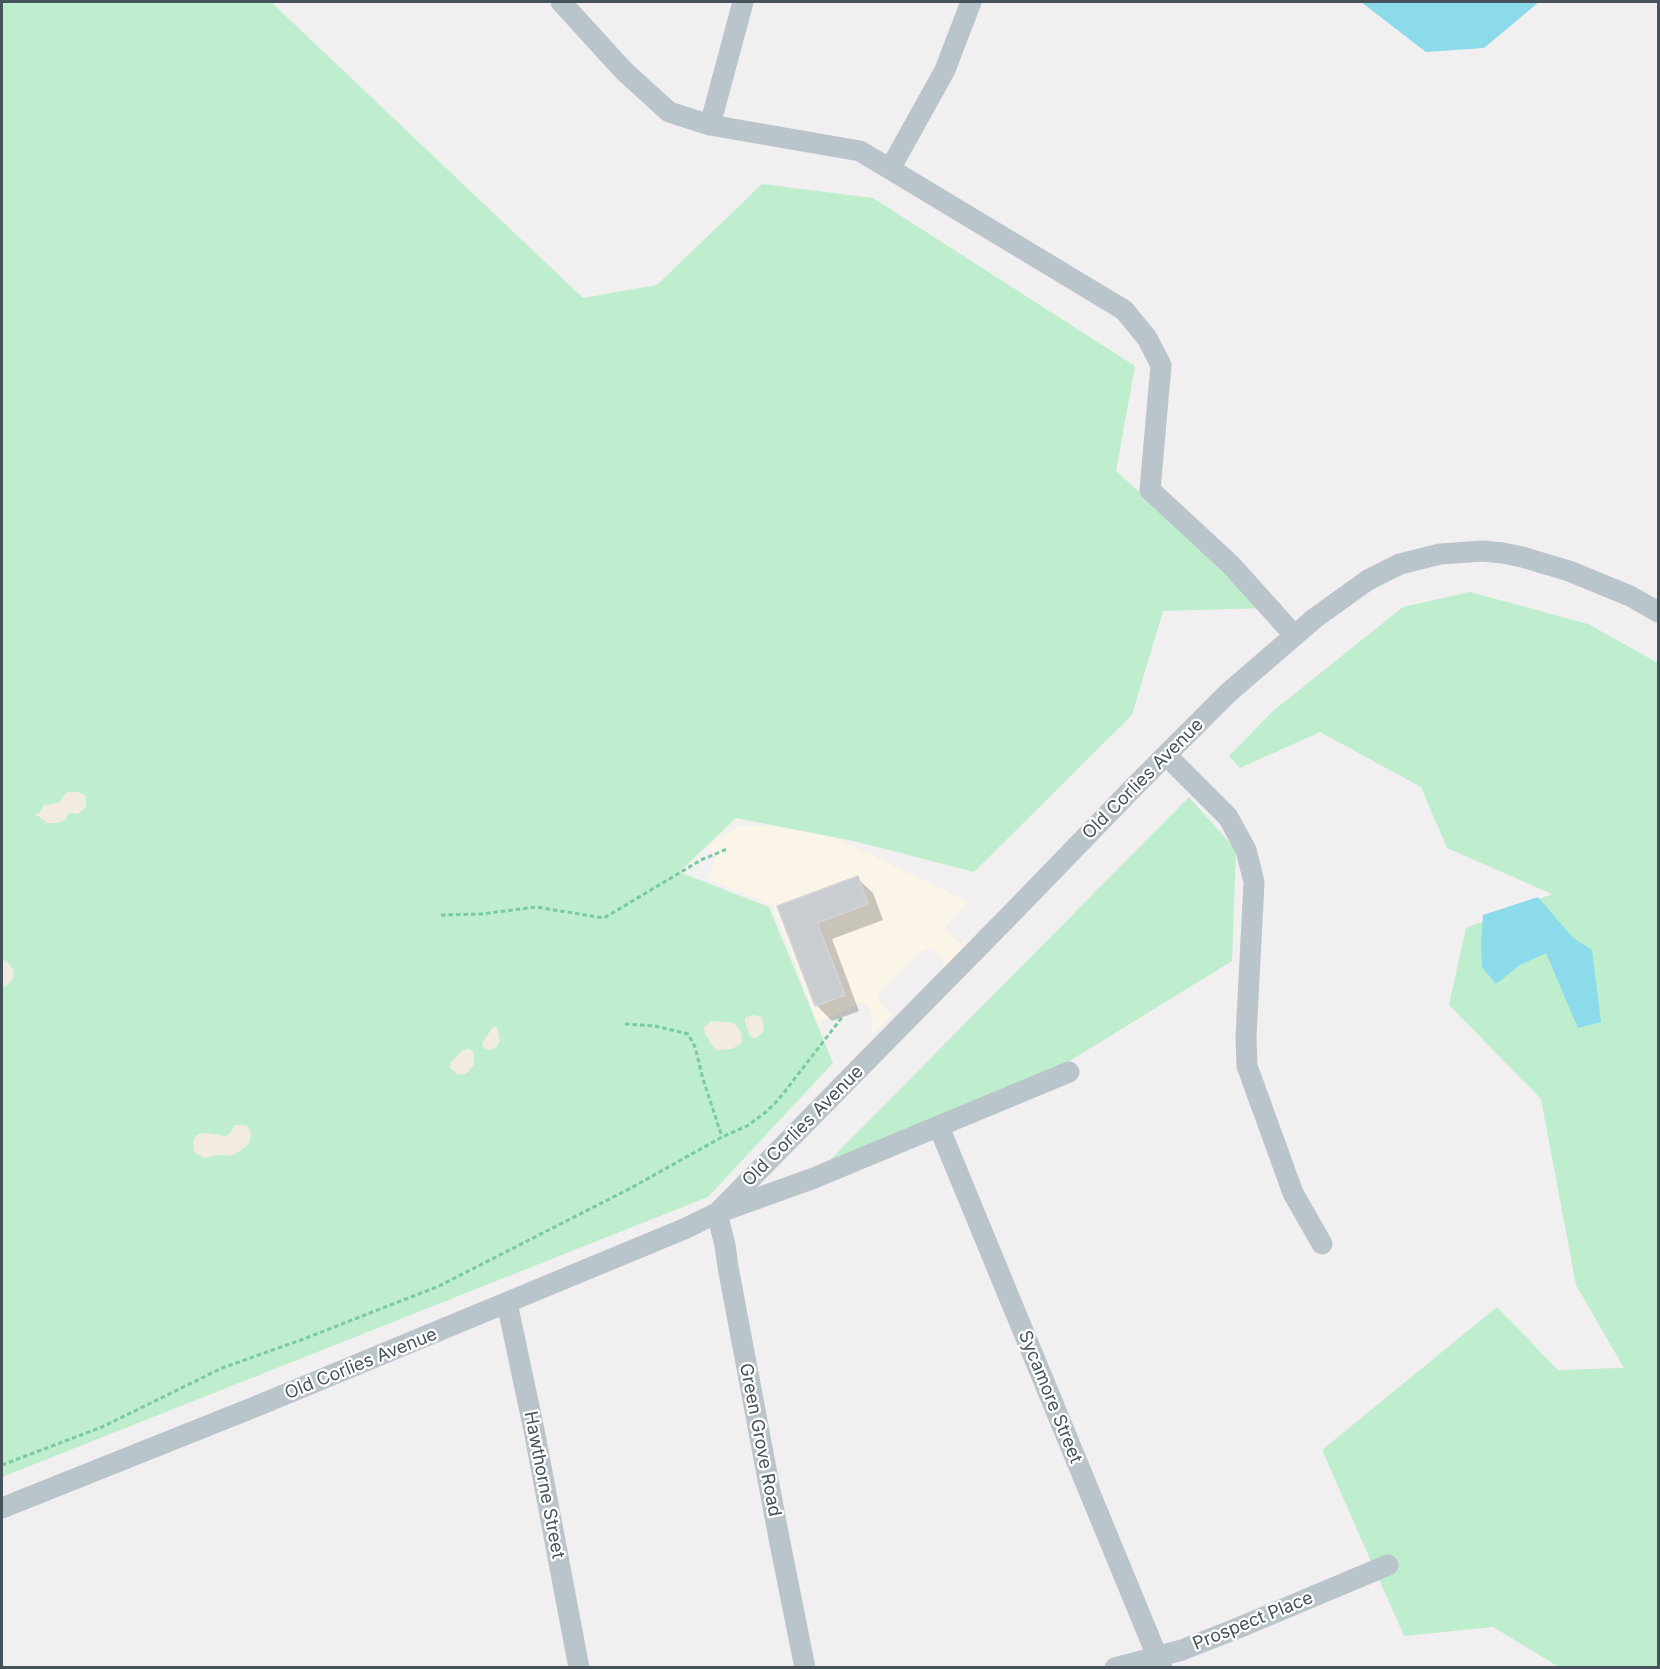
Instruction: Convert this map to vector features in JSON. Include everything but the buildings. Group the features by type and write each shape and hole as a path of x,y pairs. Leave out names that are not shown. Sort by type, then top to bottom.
{"street":[{"path":"561,2 624,71 669,111 710,125 860,151 1124,310 1147,338 1161,365 1150,490 1231,565 1294,635"},
{"path":"710,125 744,2"},
{"path":"890,169 945,70 971,2"},
{"name":"Old Corlies Avenue","path":"717,1213 1228,693 1332,605 1385,570 1418,558 1440,554 1463,551 1503,553 1569,571 1630,596 1659,612"},
{"path":"1166,755 1228,817 1246,850 1254,882 1246,1066 1293,1193 1322,1244"},
{"name":"Old Corlies Avenue","path":"2,1508 268,1402 684,1229 717,1213 814,1178 1069,1072"},
{"name":"Sycamore Street","path":"939,1127 1160,1662"},
{"name":"Green Grove Road","path":"717,1213 725,1245 778,1538 805,1668"},
{"name":"Hawthorne Street","path":"507,1303 534,1430 579,1668"},
{"name":"Prospect Place","path":"1115,1668 1160,1662 1182,1650 1388,1565"}],"path":[{"path":"441,915 481,914 536,907 604,918 701,860 727,849"},
{"path":"2,1465 102,1427 231,1365 301,1341 439,1286 605,1202 722,1137 747,1126 766,1112 779,1099 843,1016"},
{"path":"625,1024 655,1026 688,1035 695,1047 708,1097 722,1137"}],"shaded area":[{"path":"739,826 811,826 968,902 946,926 946,930 955,940 961,943 969,942 942,971 943,960 930,948 923,950 905,967 878,994 877,1000 893,1014 871,1036 870,1012 868,1006 863,1002 818,1023 772,905 707,879 717,856 708,846"}],"green space":[{"path":"2,2 271,2 583,298 657,285 762,184 873,198 1135,366 1116,471 1268,608 1163,611 1132,715 974,872 858,842 736,818 679,872 769,907 833,1063 708,1197 2,1477"},
{"path":"1470,592 1588,624 1658,663 1658,1667 1559,1667 1493,1627 1404,1636 1322,1450 1497,1307 1558,1370 1624,1368 1576,1285 1541,1099 1449,1005 1466,928 1552,894 1447,848 1421,787 1320,732 1240,768 1229,756 1273,711 1403,607"},
{"path":"1189,797 1236,850 1232,961 1042,1078 823,1167"}],"sand":[{"path":"68,792 78,792 86,797 86,807 82,811 77,814 68,814 65,820 57,823 47,823 38,816 34,816 44,805 59,803"},
{"path":"2,960 8,962 14,971 11,982 2,988"},
{"path":"754,1015 761,1017 764,1025 763,1032 756,1038 752,1038 745,1018"},
{"path":"711,1021 734,1023 741,1032 742,1043 732,1049 718,1050 713,1047 705,1034 704,1027"},
{"path":"493,1027 497,1027 500,1040 496,1048 489,1050 484,1048 482,1043"},
{"path":"468,1049 474,1054 474,1065 468,1072 462,1075 457,1074 449,1067 451,1062 463,1050"},
{"path":"235,1125 248,1126 251,1133 249,1144 237,1153 204,1158 194,1152 193,1140 198,1134 225,1136"}],"water":[{"path":"1361,2 1539,2 1484,48 1426,52"},
{"path":"1538,897 1573,938 1592,950 1601,1022 1578,1028 1546,953 1520,965 1496,984 1482,967 1483,915"}]}
